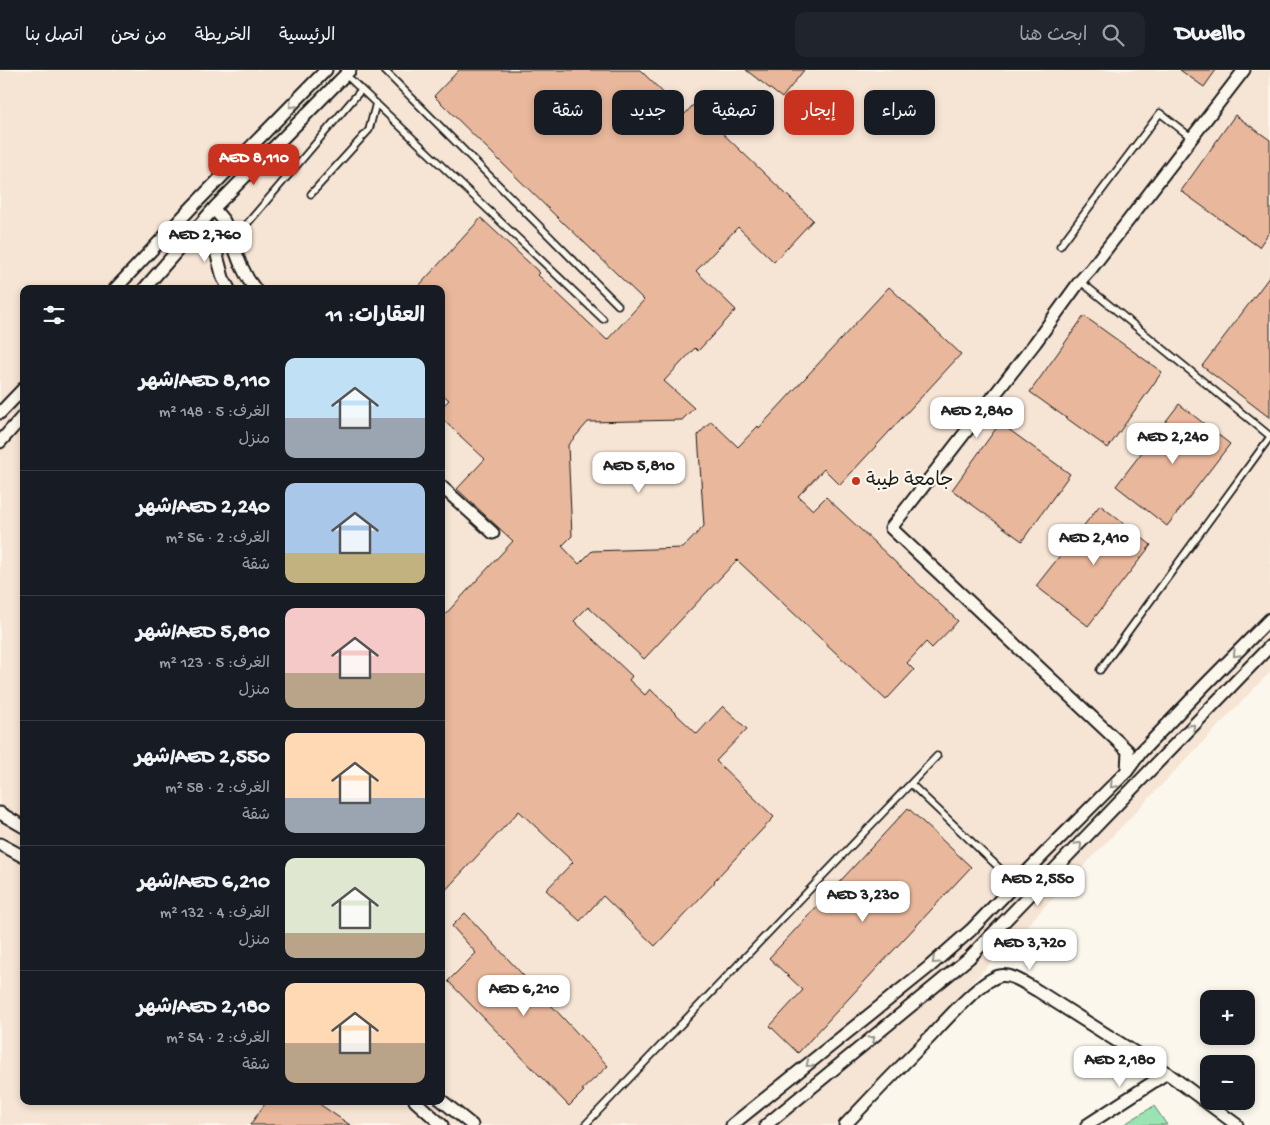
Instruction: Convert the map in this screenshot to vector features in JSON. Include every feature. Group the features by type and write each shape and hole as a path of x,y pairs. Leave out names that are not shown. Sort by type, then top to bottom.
{"street":[{"path":"120,285 193,206 326,70"},
{"path":"1128,771 1128,751 891,528 1036,343 1080,281 1091,270 1244,70"},
{"path":"147,285 199,225 347,72"},
{"path":"214,209 224,221 240,263 252,285"},
{"path":"199,225 213,240 223,278 227,285"},
{"path":"0,413 20,392"},
{"path":"0,442 20,420"},
{"path":"445,490 493,532"},
{"path":"732,1125 929,967 970,930 1128,771 1141,752 1270,620"},
{"path":"766,1125 969,958 1270,646"},
{"path":"0,813 20,824"},
{"path":"0,844 20,855"},
{"path":"844,1125 964,1002 986,983 1000,976 1017,979 1167,1073 1237,1125"},
{"path":"1087,1125 1167,1073"},
{"path":"445,1103 472,1125"},
{"path":"420,1105 442,1125"}],"lane":[{"path":"384,70 618,305"},
{"path":"347,72 361,90 603,319"},
{"path":"246,224 361,90"},
{"path":"311,194 369,130 376,103"},
{"path":"1060,246 1160,113 1192,138"},
{"path":"1080,281 1270,436 1100,670"},
{"path":"585,1125 937,756"},
{"path":"911,784 1015,884"}],"shaded area":[{"name":"جامعة طيبة","path":"0,70 1270,70 1270,672 835,1125 0,1125"}],"green space":[{"path":"1154,1106 1167,1125 1123,1125"}],"building":[{"path":"459,70 640,70 660,90 612,90 612,135 684,135 684,113 693,105 694,135 724,135 813,220 774,262 738,227 696,271 736,310 698,351 695,348 664,381 694,408 682,420 588,422 568,445 572,536 562,546 579,564 592,551 683,548 704,526 698,435 711,421 738,447 758,426 759,428 889,287 961,354 840,485 824,469 798,496 813,510 826,497 958,621 932,648 926,642 907,663 914,670 886,700 737,560 644,659 588,607 574,621 632,676 629,680 645,695 650,689 697,734 723,706 747,729 716,761 774,817 655,946 603,896 580,921 546,890 573,862 519,811 445,891 445,615 513,541 457,489 485,459 445,422 445,404 449,400 445,396 445,285 420,285 481,218 540,273 538,275 607,340 644,300 434,96"},
{"path":"746,70 804,70 788,90 784,90 782,98"},
{"path":"1180,70 1216,70 1204,87"},
{"path":"1235,115 1270,140 1270,231 1259,247 1181,191"},
{"path":"1270,276 1270,418 1202,366"},
{"path":"1084,316 1162,372 1108,448 1030,392"},
{"path":"1179,404 1230,444 1167,526 1116,486"},
{"path":"1000,423 1070,474 1022,541 952,490"},
{"path":"1100,505 1151,545 1088,626 1036,586"},
{"path":"908,808 971,867 798,1053 770,1026 803,990 769,958"},
{"path":"465,913 608,1066 582,1090 584,1091 569,1106 448,981 476,953 452,926"},
{"path":"264,1105 321,1105 350,1125 250,1125"}],"place":[{"name":"جامعة طيبة","path":"856,481"}]}
